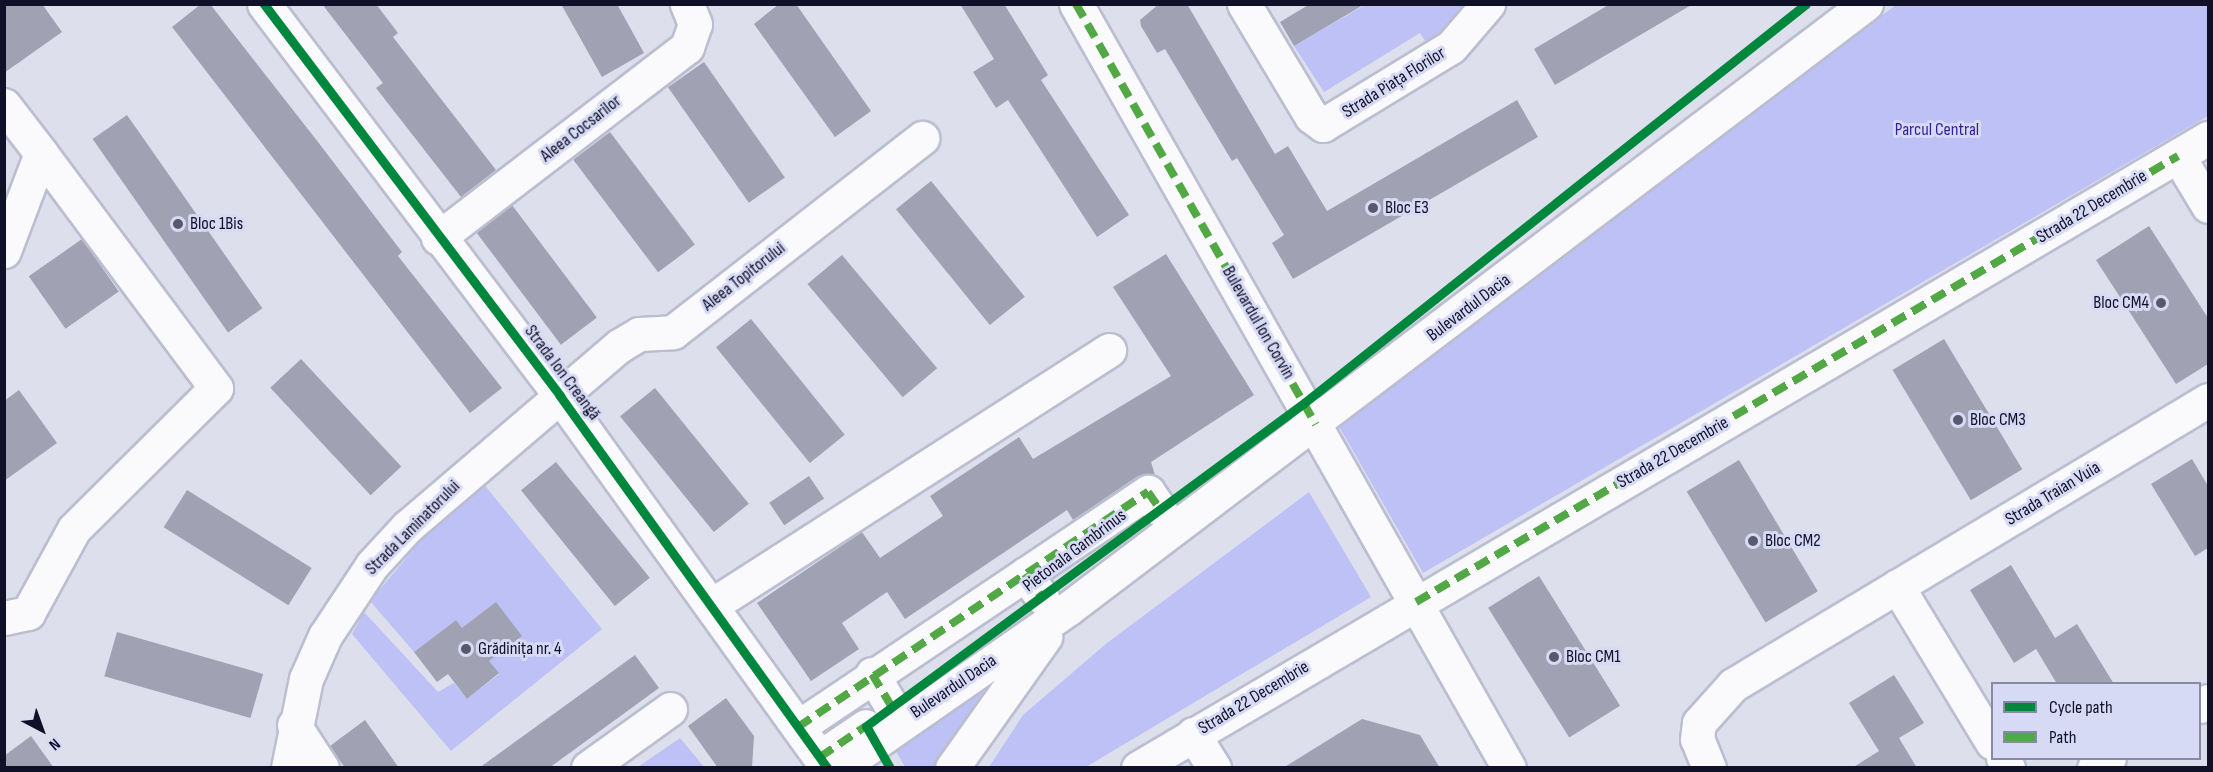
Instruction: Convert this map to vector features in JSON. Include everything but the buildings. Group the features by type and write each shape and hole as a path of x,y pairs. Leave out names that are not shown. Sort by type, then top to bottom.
{"street":[{"name":"Strada Ion Creangă","path":"264,4 438,238 560,396 798,726 829,764"},
{"name":"Aleea Cocsarilor","path":"438,238 687,47 695,24 687,4"},
{"name":"Bulevardul Ion Corvin","path":"1076,4 1509,768"},
{"name":"Strada Piața Florilor","path":"1244,4 1311,116 1323,125 1451,47 1486,5"},
{"name":"Bulevardul Dacia","path":"829,764 1045,593 1316,424 1866,4"},
{"path":"4,105 215,386 132,473 74,528 28,613 4,618"},
{"name":"Aleea Topitorului","path":"560,396 633,337 673,333 922,138"},
{"name":"Strada 22 Decembrie","path":"1138,768 1416,602 2208,138"},
{"path":"4,251 41,153"},
{"path":"2178,156 2208,206"},
{"path":"712,605 1109,351"},
{"name":"Strada Laminatorului","path":"288,768 294,724 325,636 372,565 454,484 560,396"},
{"name":"Strada Traian Vuia","path":"1706,767 1697,739 1699,723 1715,700 1897,586 2208,400"},
{"name":"Pietonala Gambrinus","path":"798,726 872,674 1045,593 1148,492 1160,509"},
{"path":"1897,586 1991,740"},
{"name":"Bulevardul Dacia","path":"952,768 1013,676 1045,593"},
{"path":"872,674 892,707"},
{"path":"588,768 670,709"},
{"path":"294,724 322,768"},
{"path":"829,764 866,726"},
{"path":"1193,734 1214,768"},
{"path":"2094,768 2107,760"}],"green space":[{"path":"1365,5 1464,5 1432,52 1420,33 1324,92 1294,46"},
{"name":"Parcul Central","path":"1896,5 2208,5 2208,116 1423,573 1337,423"},
{"path":"482,482 602,629 451,751 352,634 364,612 438,692 454,683 467,699 499,674 489,661 521,636 462,628 456,620 414,652 370,601 434,525"},
{"path":"1309,492 1371,597 1086,767 989,767 1023,715 1107,643"},
{"path":"1002,672 936,767 905,767 893,746"},
{"path":"680,738 704,767 638,767"}],"marked path":[{"path":"1076,4 1316,424"},
{"path":"1416,602 2178,156"},
{"path":"798,727 1148,492 1160,509"},
{"path":"1025,574 1042,597"},
{"path":"872,674 892,707"},
{"path":"820,757 866,726"}],"cycle path":[{"path":"264,4 560,396 827,768"},
{"path":"890,768 866,726 1304,403 1806,4"}],"place":[{"name":"Bloc E3","path":"1373,208"},
{"name":"Bloc 1Bis","path":"178,224"},
{"name":"Bloc CM4","path":"2161,303"},
{"name":"Bloc CM3","path":"1958,420"},
{"name":"Bloc CM2","path":"1753,541"},
{"name":"Grădinița nr. 4","path":"466,649"},
{"name":"Bloc CM1","path":"1554,657"}]}
